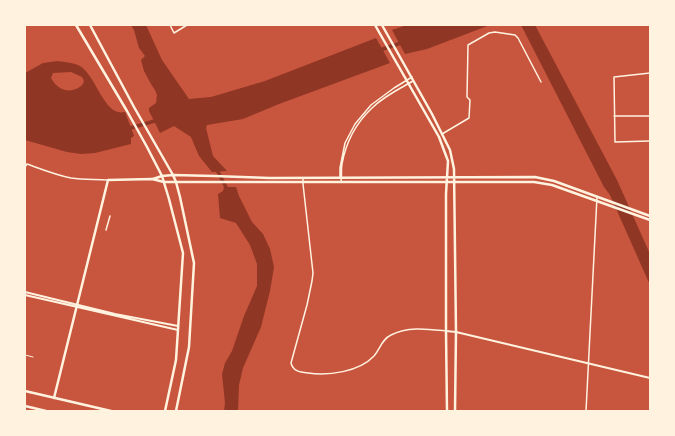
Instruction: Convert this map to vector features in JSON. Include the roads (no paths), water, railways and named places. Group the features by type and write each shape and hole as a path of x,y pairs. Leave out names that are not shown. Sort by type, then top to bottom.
{"main road":[{"path":"76,25 148,147 162,176 183,253 176,360 165,411"},
{"path":"90,25 176,182 194,264 189,347 176,411"},
{"path":"375,25 439,137 448,161 446,182 447,411"},
{"path":"382,25 432,114 450,150 454,169 456,332 455,411"},
{"path":"152,179 173,175 270,178 535,177 554,181 650,216"},
{"path":"54,398 108,180 152,179 164,182 534,182 552,185 650,220"},
{"path":"25,391 111,411"},
{"path":"25,406 46,411"}],"street":[{"path":"170,25 174,32 187,25"},
{"path":"442,134 469,118 470,100 467,97 468,45 489,33 495,32 515,35 541,82"},
{"path":"650,73 614,77 615,142 650,141"},
{"path":"340,182 342,164 348,142 358,123 372,107 412,79"},
{"path":"614,116 650,116"},
{"path":"25,167 27,164 70,177 108,180"},
{"path":"303,178 313,274 307,305 291,363 295,370 313,374 327,374 351,369 370,359 384,340 391,335 418,328 456,332 650,378"},
{"path":"586,411 597,197"},
{"path":"106,230 110,216"},
{"path":"25,292 178,330"},
{"path":"25,295 178,326"},
{"path":"25,355 33,357"}],"waterway":[{"path":"380,50 404,42"},
{"path":"127,129 158,120"},
{"path":"216,168 228,191"}]}
